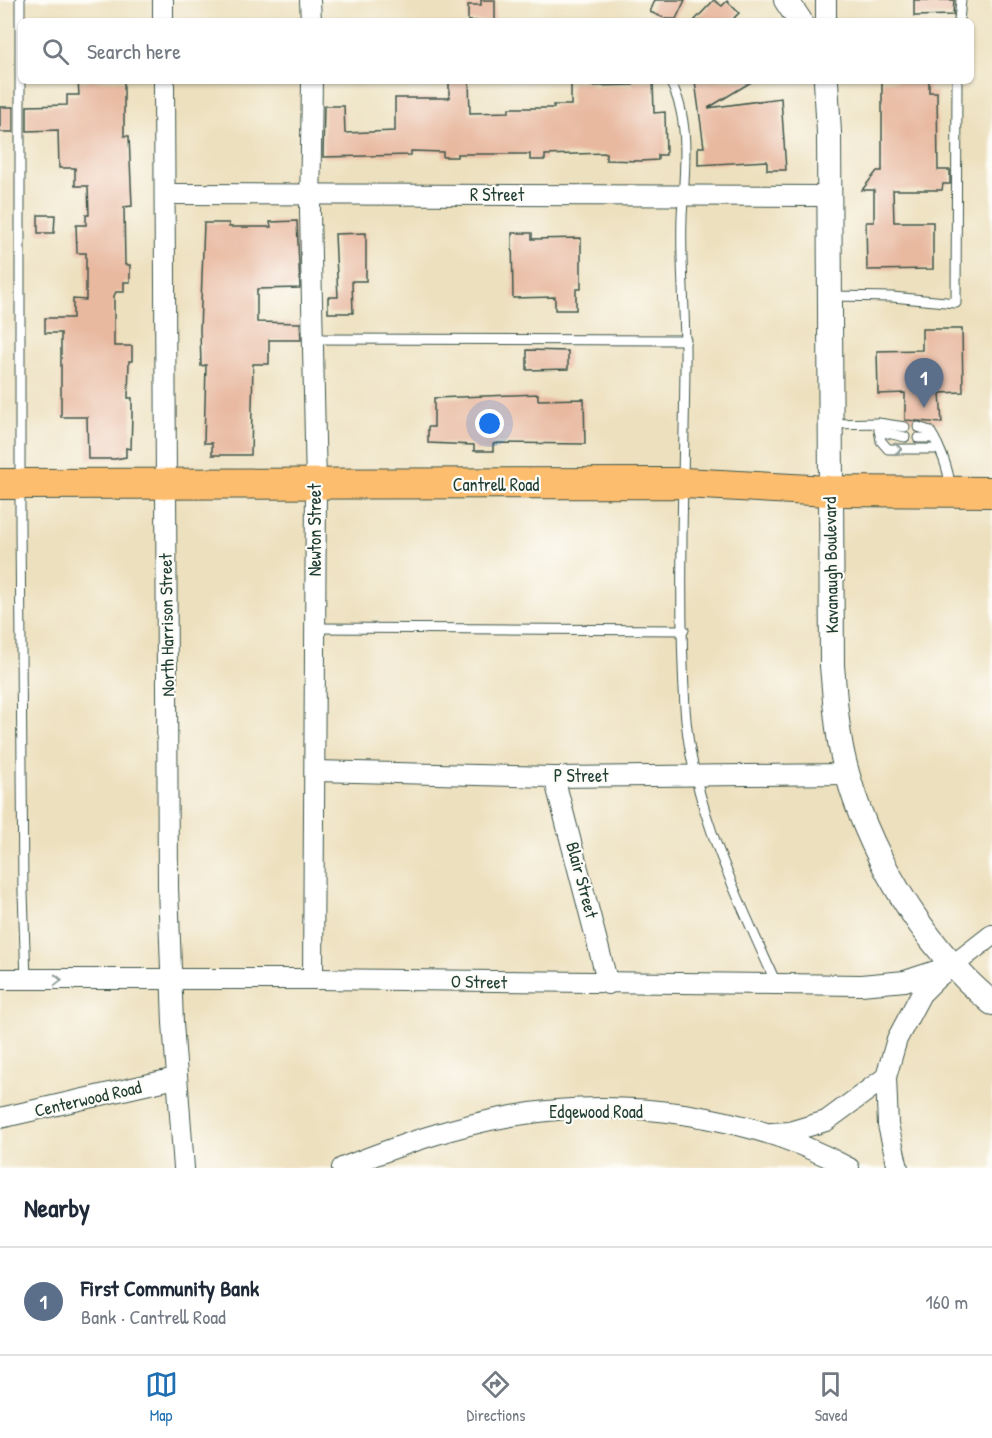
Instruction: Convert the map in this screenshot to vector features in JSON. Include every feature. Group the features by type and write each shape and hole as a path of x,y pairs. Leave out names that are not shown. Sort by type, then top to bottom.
{"main road":[{"name":"Cantrell Road","path":"10,484 684,483 830,491 992,492"}],"street":[{"path":"163,0 163,18"},
{"path":"310,0 311,18"},
{"path":"786,0 798,18"},
{"path":"826,0 826,18"},
{"name":"North Harrison Street","path":"164,84 168,887 176,1078 184,1168"},
{"name":"Newton Street","path":"312,84 310,194 316,485 313,979"},
{"name":"Kavanaugh Boulevard","path":"826,84 829,133 832,666 836,716 848,774 862,816 892,880 922,926 954,965 992,1004"},
{"name":"R Street","path":"166,194 829,196"},
{"name":"P Street","path":"315,771 554,777 848,774"},
{"name":"Blair Street","path":"554,777 608,984"},
{"path":"898,1168 888,1125 886,1077 897,1039 921,994 992,935"},
{"name":"O Street","path":"0,980 313,979 608,984 891,984 926,976 954,965"},
{"path":"763,1133 789,1132 826,1121 886,1077"},
{"name":"Centerwood Road","path":"0,1118 176,1078"},
{"name":"Edgewood Road","path":"342,1168 449,1130 511,1116 567,1110 622,1109 699,1117 763,1133 808,1148 849,1168"}],"lane":[{"path":"20,0 20,18"},
{"path":"959,18 961,0"},
{"path":"18,84 10,484 26,980"},
{"path":"671,84 678,98 683,125 685,196 682,217 686,340 685,709 695,776 721,858 776,983"},
{"path":"830,296 892,297 956,303 957,84"},
{"path":"312,339 686,340"},
{"path":"830,424 879,427 905,432"},
{"path":"879,427 881,441 888,449 937,449"},
{"path":"918,427 930,431 934,438 937,449 950,472 951,492"},
{"path":"918,438 934,438"},
{"path":"314,628 684,630"}],"building":[{"path":"481,0 495,0 495,18 468,18 468,5 481,5"},
{"path":"655,0 685,0 676,18 665,18 650,12"},
{"path":"714,0 722,6 727,1 739,13 734,18 697,18"},
{"path":"914,0 954,0 953,15 914,16"},
{"path":"78,84 124,84 124,136 129,136 132,206 124,207 125,265 130,265 130,282 124,282 124,292 116,292 114,296 114,346 132,346 132,361 129,361 128,398 132,398 132,416 131,449 126,448 126,457 115,459 88,459 87,417 61,417 61,333 45,333 45,318 73,318 73,299 86,300 86,253 77,253 76,225 86,225 86,215 89,215 88,186 75,186 75,168 59,168 58,130 27,131 27,106 67,105 67,95 79,95"},
{"path":"449,84 469,84 470,113 509,112 509,108 554,108 553,105 571,105 571,84 591,84 591,86 653,84 654,113 665,112 666,155 658,155 658,160 640,161 606,160 606,153 545,155 545,160 530,160 530,154 457,154 457,157 443,157 443,152 411,151 411,155 323,157 324,106 344,106 345,133 395,131 395,98 449,98"},
{"path":"695,84 748,84 708,108 781,98 786,170 767,170 767,161 698,165 698,147 704,147"},
{"path":"882,84 929,84 929,92 937,92 938,170 950,170 950,184 943,184 942,190 893,190 894,222 933,222 933,269 867,270 866,222 874,222 874,190 862,190 877,171 882,171"},
{"path":"0,107 13,107 13,132 0,132"},
{"path":"38,215 55,215 54,233 38,233"},
{"path":"297,221 300,288 257,289 257,322 300,323 301,340 269,340 269,364 253,364 251,455 212,455 212,443 204,443 206,365 201,366 204,223 229,223 229,227 271,227 270,222"},
{"path":"366,233 366,281 352,281 353,313 328,313 328,297 338,297 335,234"},
{"path":"512,233 532,233 532,239 581,238 581,289 576,289 576,310 555,310 555,297 513,298"},
{"path":"922,329 962,329 963,392 940,393 942,423 905,420 905,393 878,394 877,351 922,350"},
{"path":"527,350 568,351 568,369 527,370"},
{"path":"538,394 538,400 584,399 585,444 498,443 493,444 493,451 474,451 474,445 428,443 428,427 434,427 434,398"}],"place":[{"name":"First Community Bank","path":"924,408"}]}
